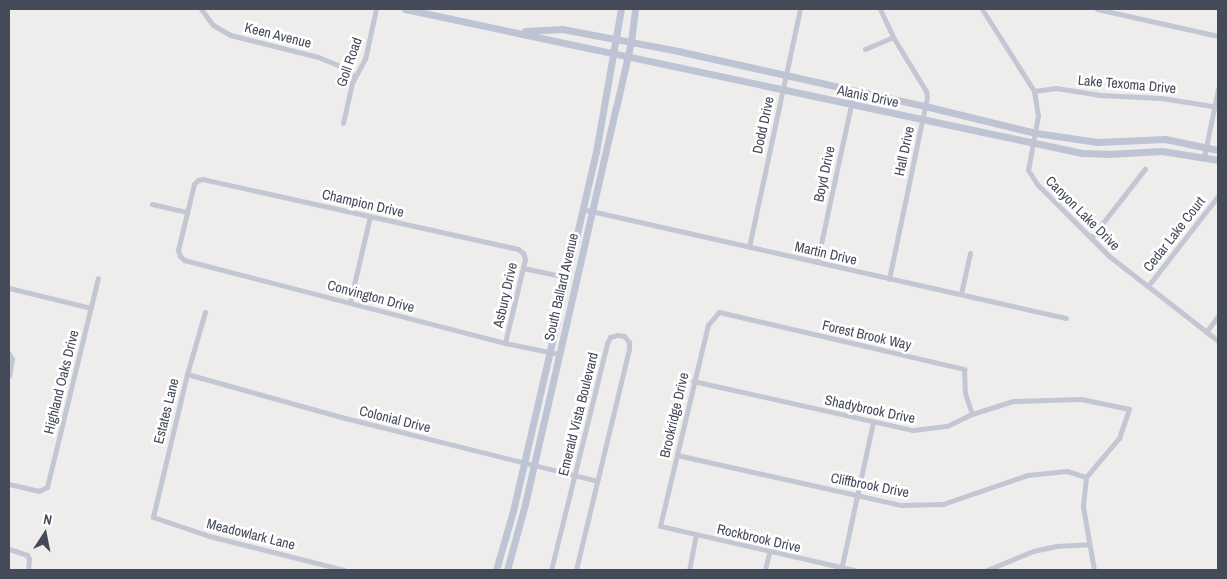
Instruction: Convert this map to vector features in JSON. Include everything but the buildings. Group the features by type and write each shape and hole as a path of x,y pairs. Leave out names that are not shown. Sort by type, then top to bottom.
{"main road":[{"name":"Alanis Drive","path":"405,9 615,52 851,105 1082,153 1107,154 1162,151 1218,160"},
{"name":"South Ballard Avenue","path":"496,570 596,152 621,9"},
{"name":"South Ballard Avenue","path":"507,570 533,466 631,42 635,9"},
{"name":"Alanis Drive","path":"515,31 562,29 631,42 925,106 1036,133 1097,142 1165,139 1218,150"}],"street":[{"name":"Keen Avenue","path":"201,9 213,25 230,35 318,57 347,69 355,77"},
{"name":"Goll Road","path":"344,123 355,77 365,59 376,9"},
{"name":"Dodd Drive","path":"749,247 800,9"},
{"name":"Hall Drive","path":"880,9 893,37 926,91 925,106 889,279"},
{"name":"Canyon Lake Drive","path":"982,9 1034,91 1038,109 1036,133 1028,170 1049,198 1091,238 1218,341"},
{"path":"1097,9 1218,36"},
{"path":"866,49 893,37"},
{"name":"Lake Texoma Drive","path":"1034,91 1048,87 1100,95 1161,98 1216,107"},
{"path":"1204,157 1216,107 1218,89"},
{"name":"Boyd Drive","path":"817,262 854,91"},
{"path":"1091,238 1145,169"},
{"name":"Champion Drive","path":"186,212 194,184 198,180 203,179 518,249 523,253"},
{"name":"Cedar Lake Court","path":"1148,286 1218,196"},
{"path":"152,204 186,212"},
{"name":"Martin Drive","path":"581,209 1066,318"},
{"name":"Convington Drive","path":"186,212 178,250 184,260 505,343 559,354"},
{"path":"350,302 370,216"},
{"name":"Asbury Drive","path":"505,343 525,259 523,253"},
{"path":"962,294 970,253"},
{"path":"523,268 566,277"},
{"name":"Highland Oaks Drive","path":"9,484 44,490 49,482 98,278"},
{"path":"9,288 91,308"},
{"name":"Estates Lane","path":"153,517 205,312"},
{"name":"Brookridge Drive","path":"660,526 693,381 708,325 720,312"},
{"name":"Forest Brook Way","path":"720,312 964,369 966,393 972,414"},
{"path":"1206,332 1218,316"},
{"name":"Emerald Vista Boulevard","path":"551,570 607,343 610,337 624,336 629,342 629,349 576,570"},
{"path":"9,376 12,362 10,355"},
{"name":"Colonial Drive","path":"188,374 597,482"},
{"name":"Shadybrook Drive","path":"693,381 912,430 930,430 947,426 972,414 1013,400 1081,399 1129,409 1119,438 1086,477"},
{"path":"842,569 856,495 873,422"},
{"name":"Cliffbrook Drive","path":"677,454 901,505 943,504 1028,475 1067,471 1086,477"},
{"path":"1086,477 1083,507 1094,570"},
{"name":"Meadowlark Lane","path":"153,517 209,536 344,570"},
{"name":"Rockbrook Drive","path":"660,526 842,569 854,570"},
{"path":"689,570 696,535"},
{"path":"987,570 1033,551 1056,546 1089,544"},
{"path":"9,549 25,553 29,557 28,570"},
{"path":"765,570 769,552"}]}
